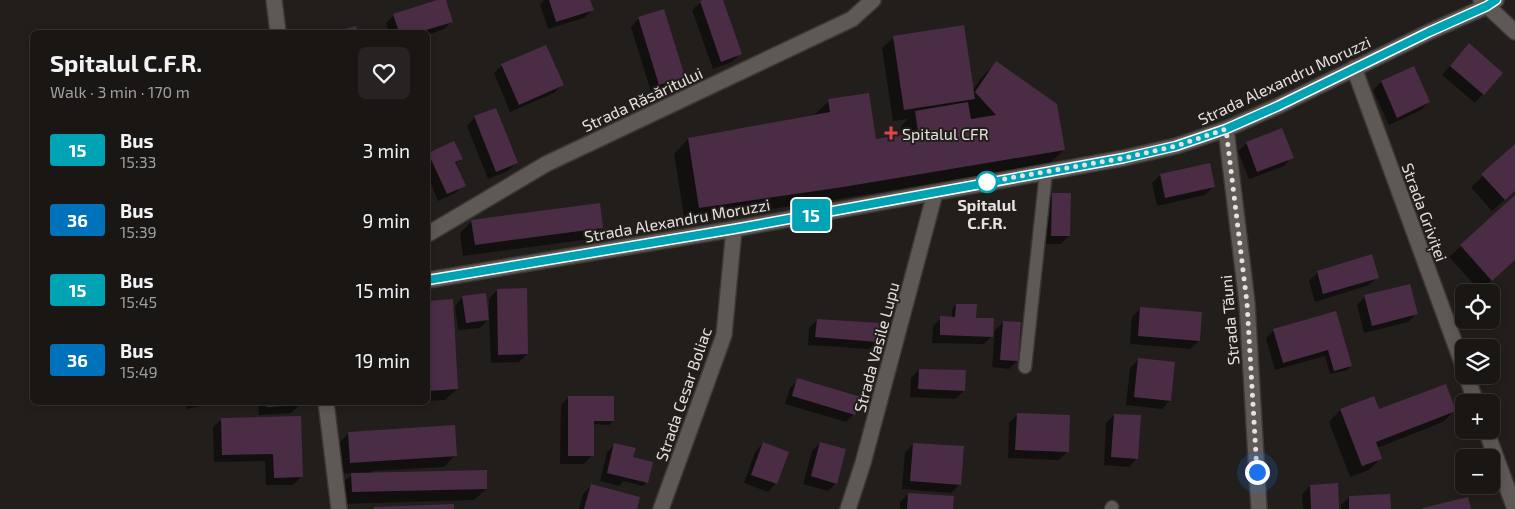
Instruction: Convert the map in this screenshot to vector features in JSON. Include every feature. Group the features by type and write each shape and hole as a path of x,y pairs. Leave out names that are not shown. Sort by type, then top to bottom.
{"street":[{"path":"274,0 278,30"},
{"name":"Strada Răsăritului","path":"430,233 546,164 852,19 873,0"},
{"path":"1488,2 1515,32"},
{"name":"Strada Alexandru Moruzzi","path":"430,280 734,229 1124,158 1176,146 1226,129 1278,106 1488,2"},
{"name":"Strada Griviței","path":"1354,68 1455,343"},
{"name":"Strada Tăuni","path":"1226,129 1247,303 1259,509"},
{"name":"Strada Vasile Lupu","path":"848,509 863,463 935,192"},
{"name":"Strada Cesar Boliac","path":"661,509 724,335 734,229"},
{"path":"326,405 339,509"},
{"path":"1489,439 1515,509"}],"lane":[{"path":"1025,367 1046,172"}],"building":[{"path":"437,0 446,0 453,22 426,30 398,30 393,14"},
{"path":"549,0 590,0 594,10 556,22"},
{"path":"723,0 742,54 721,62 700,1"},
{"path":"664,9 685,77 659,85 638,17"},
{"path":"964,25 975,99 904,110 893,36"},
{"path":"356,26 357,30 341,30"},
{"path":"1469,43 1503,73 1484,95 1450,66"},
{"path":"546,45 564,85 519,105 501,64"},
{"path":"996,61 1057,104 1065,150 843,187 699,208 688,138 830,112 828,99 869,93 876,139 918,132 915,111 968,102 971,119 996,115 975,92"},
{"path":"1414,66 1430,102 1397,118 1381,81"},
{"path":"496,108 518,163 496,172 474,116"},
{"path":"1282,128 1294,158 1257,172 1246,142"},
{"path":"454,141 463,159 455,162 466,186 447,194 430,157 430,152"},
{"path":"1515,144 1515,191 1505,200 1481,174"},
{"path":"1210,163 1215,187 1165,198 1160,174"},
{"path":"1052,193 1071,193 1070,236 1051,236"},
{"path":"1515,195 1515,260 1492,281 1460,245"},
{"path":"600,203 603,228 475,245 471,220"},
{"path":"1372,254 1379,278 1323,294 1317,271"},
{"path":"1410,284 1418,314 1372,326 1364,295"},
{"path":"527,288 528,354 498,355 497,289"},
{"path":"486,293 489,320 466,323 462,296"},
{"path":"453,299 458,389 430,391 430,301"},
{"path":"956,304 977,304 976,318 994,318 993,337 940,335 940,316 955,317"},
{"path":"1140,307 1202,312 1200,341 1138,336"},
{"path":"1336,311 1352,366 1334,371 1328,350 1283,363 1273,329"},
{"path":"817,319 880,323 878,342 815,337"},
{"path":"1003,321 1021,322 1018,361 1000,360"},
{"path":"1138,358 1175,362 1171,401 1134,397"},
{"path":"919,369 966,370 965,391 918,389"},
{"path":"797,378 861,397 855,415 792,396"},
{"path":"1446,384 1455,411 1376,442 1382,459 1362,466 1340,409 1374,396 1379,409"},
{"path":"568,396 614,396 614,421 594,421 594,456 568,456"},
{"path":"267,405 301,405 267,407"},
{"path":"1017,413 1070,415 1069,452 1015,450"},
{"path":"1114,414 1141,415 1138,459 1111,457"},
{"path":"301,416 303,477 274,478 273,454 222,455 221,418"},
{"path":"455,425 457,456 350,463 348,432"},
{"path":"763,442 789,452 777,484 751,475"},
{"path":"820,442 846,449 837,484 811,476"},
{"path":"614,443 636,448 633,457 653,462 648,483 607,473"},
{"path":"913,443 964,446 961,485 910,481"},
{"path":"487,470 487,489 352,492 351,473"},
{"path":"1338,483 1339,509 1311,509 1310,485"},
{"path":"591,484 640,497 637,509 584,509"},
{"path":"908,493 954,496 953,509 907,509"},
{"path":"1390,494 1391,509 1349,509 1349,496"},
{"path":"1468,497 1471,509 1423,509 1423,508"},
{"path":"454,504 454,509 374,509 374,507"}],"bus line":[{"name":"15","path":"430,280 752,226 1124,158 1176,146 1226,129 1278,106 1496,0"}],"place":[{"name":"Spitalul CFR","path":"891,133"},
{"name":"Spitalul C.F.R.","path":"987,182"}],"route":[{"path":"987,182 1124,158 1176,146 1226,129 1247,303 1257,472"}]}
